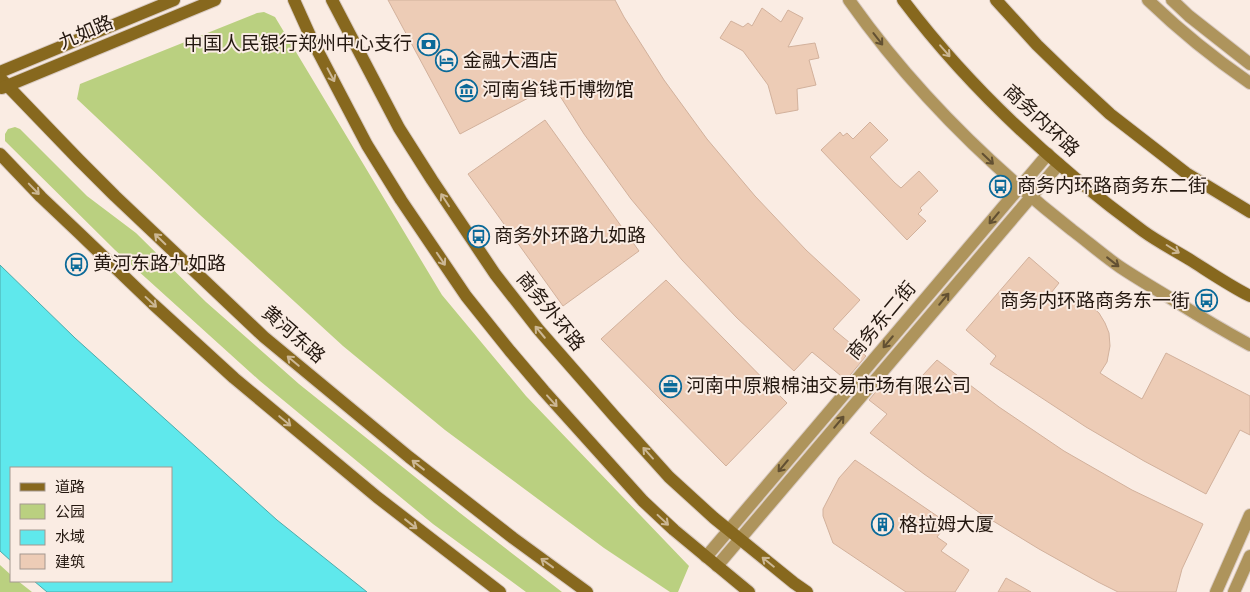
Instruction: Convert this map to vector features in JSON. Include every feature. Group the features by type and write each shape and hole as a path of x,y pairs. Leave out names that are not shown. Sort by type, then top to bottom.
{"street":[{"name":"九如路","path":"0,72 174,0"},
{"name":"九如路","path":"3,84 215,0"},
{"path":"294,0 312,40 367,145 466,296 544,391 637,494 674,530 749,592"},
{"name":"商务外环路","path":"332,0 399,128 495,274 538,329 669,477 740,540 807,592"},
{"path":"849,0 881,42 954,125 1031,197 1120,267 1224,332 1250,345"},
{"name":"商务内环路","path":"903,0 979,89 1059,164 1144,232 1250,296"},
{"path":"996,0 1037,45 1110,114 1186,173 1250,212"},
{"path":"1148,0 1179,28 1250,83"},
{"path":"1172,0 1189,16 1250,64"},
{"name":"黄河东路","path":"3,84 115,196 264,337 409,458 587,592"},
{"path":"0,154 78,233 234,378 376,497 500,592"},
{"name":"商务东二街","path":"706,557 1048,154"},
{"name":"商务东二街","path":"717,566 1059,164"},
{"path":"1216,592 1250,516"},
{"path":"1234,592 1250,556"}],"green space":[{"path":"264,12 275,17 442,295 526,396 689,566 678,592 670,592 604,548 445,430 343,346 77,99 80,84 257,13"},
{"path":"15,127 20,129 87,196 136,233 206,302 299,384 562,592 526,592 433,524 260,381 115,250 5,141 5,134 8,129"},
{"path":"0,565 10,574 10,582 19,582 32,592 0,592"}],"water":[{"path":"0,265 75,338 277,520 367,592 47,592 35,582 172,582 172,467 10,467 10,560 0,551"}],"building":[{"path":"388,0 615,0 664,80 707,139 755,196 806,250 860,300 833,329 866,356 846,380 812,352 794,371 737,318 682,260 631,199 584,134 553,85 460,134"},
{"path":"762,8 781,22 788,10 803,18 788,47 815,43 819,58 809,60 816,85 797,89 798,110 776,114 768,85 743,51 720,38 731,21 743,27 748,23 752,26"},
{"path":"545,120 639,251 563,306 468,174"},
{"path":"870,122 888,140 870,157 895,183 901,188 919,171 938,191 920,208 922,210 918,214 926,221 907,240 821,150 840,132 843,136 847,133 853,139"},
{"path":"1029,257 1059,283 1051,293 1081,300 1099,313 1109,333 1110,346 1107,362 1100,373 1114,382 1142,399 1166,353 1250,396 1250,435 1240,430 1206,494 1086,427 990,364 996,356 966,330"},
{"path":"666,280 787,403 726,466 601,339"},
{"path":"937,360 999,407 1064,451 1132,490 1203,524 1182,569 1176,592 1118,592 1098,582 980,513 870,433 887,414 869,400 889,376 908,391"},
{"name":"格拉姆大厦","path":"855,460 943,520 936,530 940,533 937,537 947,544 941,551 969,570 955,592 906,592 833,543 823,516 823,509 839,478"},
{"name":"格拉姆大厦","path":"1006,578 1031,592 998,592"}],"place":[{"name":"中国人民银行郑州中心支行","path":"428,44"},
{"name":"金融大酒店","path":"447,61"},
{"name":"河南省钱币博物馆","path":"466,90"},
{"name":"商务内环路商务东二街","path":"1001,186"},
{"name":"商务外环路九如路","path":"478,236"},
{"name":"黄河东路九如路","path":"77,264"},
{"name":"商务内环路商务东一街","path":"1206,301"},
{"name":"河南中原粮棉油交易市场有限公司","path":"670,386"},
{"name":"格拉姆大厦","path":"883,525"}]}
